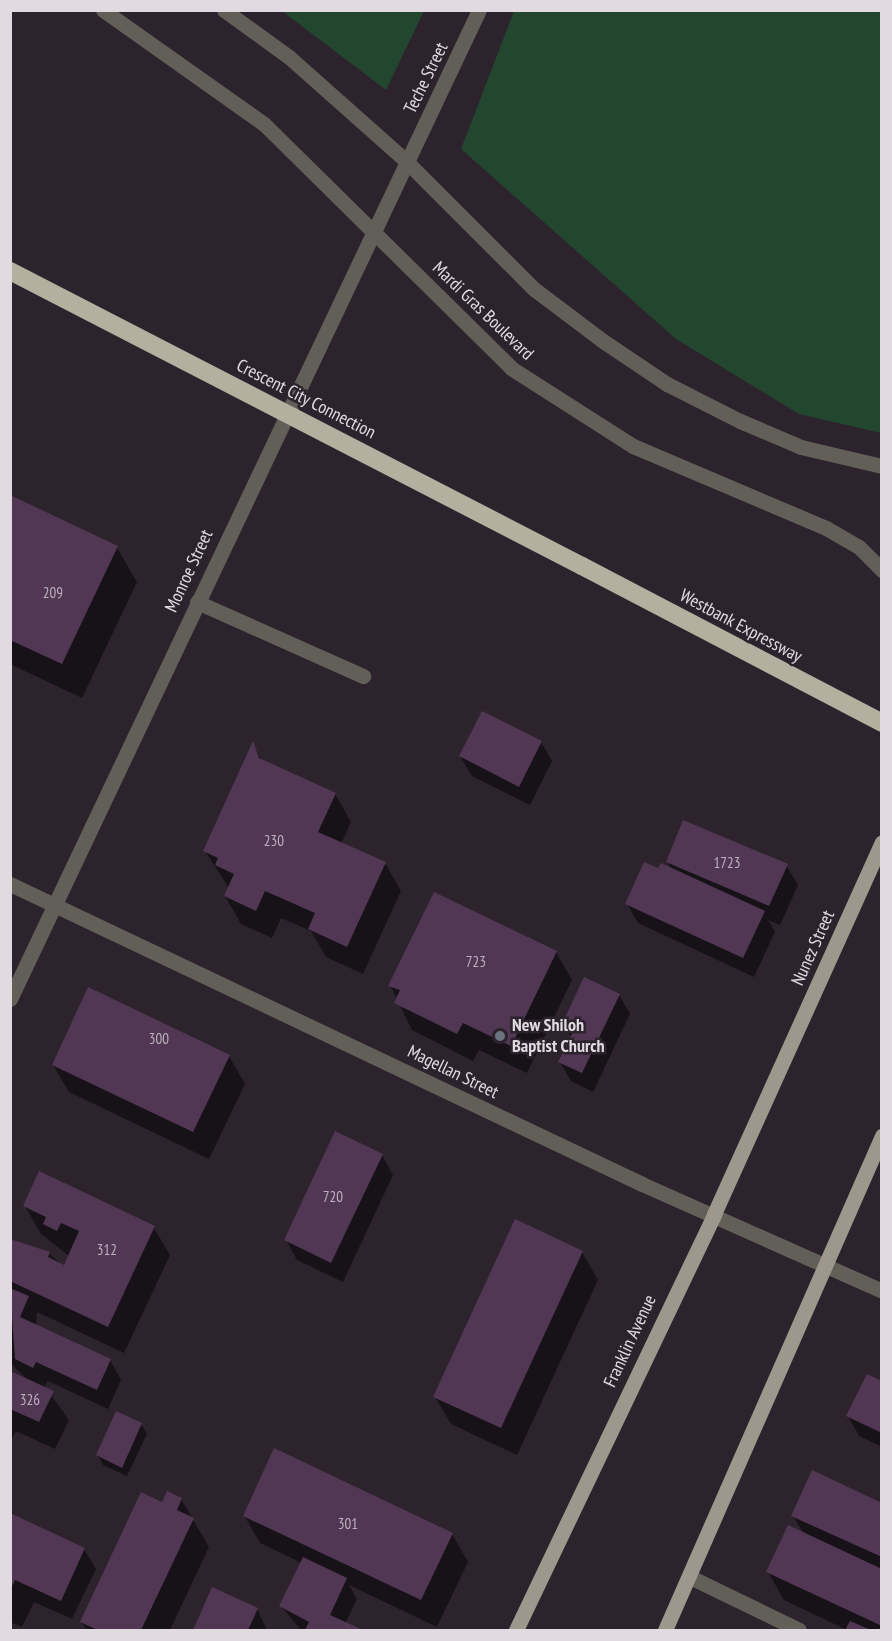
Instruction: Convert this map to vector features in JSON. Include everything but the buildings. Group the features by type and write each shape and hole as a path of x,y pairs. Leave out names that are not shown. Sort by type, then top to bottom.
{"highway":[{"name":"Crescent City Connection","path":"10,271 582,566"},
{"name":"Westbank Expressway","path":"582,566 882,723"}],"main road":[{"name":"Nunez Street","path":"780,1069 882,842"},
{"name":"Franklin Avenue","path":"516,1630 714,1214 780,1069"},
{"path":"665,1630 828,1267 882,1136"}],"street":[{"name":"Mardi Gras Boulevard","path":"103,10 264,124 511,368 561,404 705,481 826,528 858,547 882,570"},
{"path":"224,10 289,57 406,161 534,289 668,384 801,447 882,466"},
{"name":"Teche Street","path":"406,161 479,10"},
{"name":"Monroe Street","path":"10,999 406,161"},
{"path":"197,602 363,676"},
{"name":"Magellan Street","path":"10,884 882,1291"},
{"path":"690,1577 799,1630"}],"green space":[{"path":"282,11 424,11 386,90"},
{"path":"514,11 881,11 881,433 799,414 676,339 461,149"}],"place":[{"name":"New Shiloh Baptist Church","path":"500,1036"}]}
